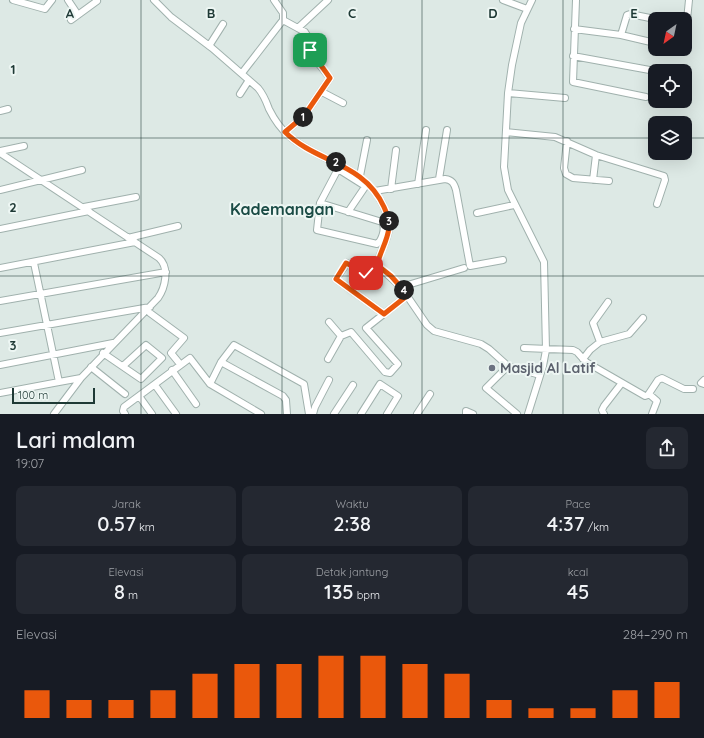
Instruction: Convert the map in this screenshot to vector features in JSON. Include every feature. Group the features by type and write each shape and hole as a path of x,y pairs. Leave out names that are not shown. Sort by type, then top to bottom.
{"street":[{"path":"14,0 45,9 52,0"},
{"path":"68,0 78,15"},
{"path":"154,0 171,17 210,46 242,73 264,95 273,116 285,132 301,145 360,176 367,185"},
{"path":"242,73 283,20 282,13 274,0"},
{"path":"299,27 328,0"},
{"path":"503,0 527,9"},
{"path":"528,414 546,350 544,262 514,205 505,180 508,93 515,48 521,23 532,0"},
{"path":"576,0 573,82 646,97"},
{"path":"687,12 688,0"},
{"path":"71,20 89,3 97,1"},
{"path":"621,35 627,15 630,14 648,18"},
{"path":"283,20 299,27 305,32 310,40 311,54 330,77 322,92 301,119 285,132"},
{"path":"210,46 223,24"},
{"path":"574,29 621,35 648,41"},
{"path":"573,56 648,71"},
{"path":"240,94 249,80"},
{"path":"322,92 343,102"},
{"path":"508,93 565,98"},
{"path":"0,111 8,109"},
{"path":"418,184 426,130"},
{"path":"439,179 447,130"},
{"path":"506,132 554,137 567,141 596,155 664,176 665,180 657,204"},
{"path":"360,176 367,140"},
{"path":"567,141 564,168 566,174 573,178 609,181"},
{"path":"1,154 24,146"},
{"path":"391,188 396,150"},
{"path":"1,154 161,260 164,264 166,272 160,294 150,310 113,343 81,378 54,414"},
{"path":"593,180 596,155"},
{"path":"320,203 383,222 384,227 379,243 373,244 317,230 320,203 338,168 375,191 382,202 389,222 388,231 377,265 408,295 427,324 434,331 486,347 508,366 540,375"},
{"path":"0,190 82,170"},
{"path":"375,191 439,179 449,179 455,185 470,266 503,260"},
{"path":"348,212 367,185"},
{"path":"0,229 136,197"},
{"path":"477,213 514,205"},
{"path":"128,238 178,226"},
{"path":"0,268 34,263 135,242"},
{"path":"34,263 59,382"},
{"path":"366,273 346,263 336,279 384,314"},
{"path":"401,287 464,268"},
{"path":"0,301 166,272"},
{"path":"328,359 341,336 350,332 385,372 390,373 398,364 366,328 408,295"},
{"path":"600,342 592,323 608,302"},
{"path":"0,333 46,324 150,310 184,338 171,353 180,364"},
{"path":"583,360 590,350 600,342 629,334 643,318"},
{"path":"329,322 341,336"},
{"path":"0,365 113,343"},
{"path":"103,354 141,379 162,358 146,345 123,366"},
{"path":"210,384 221,362 234,345 300,381 305,386 309,414"},
{"path":"524,348 573,350 577,352 583,360 621,384 645,396 649,394 662,378 684,389 693,389"},
{"path":"125,414 122,410 124,408 180,364 192,359 210,384 261,414"},
{"path":"221,362 283,396 286,400 287,414"},
{"path":"508,366 486,388 517,414"},
{"path":"91,367 125,394"},
{"path":"172,370 196,404"},
{"path":"0,393 81,378"},
{"path":"313,414 315,407 330,380"},
{"path":"704,380 701,383 704,384"},
{"path":"155,384 176,414"},
{"path":"361,414 380,384 398,396 387,414"},
{"path":"604,414 602,410 604,406 621,384"},
{"path":"334,414 353,385"},
{"path":"417,414 430,394"},
{"path":"649,394 657,401 652,414"},
{"path":"139,396 152,414"},
{"path":"466,414 466,411 473,414"}],"place":[{"name":"Masjid Al Latif","path":"492,368"}],"district":[{"name":"Kademangan","path":"282,209"}],"route":[{"path":"310,50 311,54 330,77 330,81 304,116 285,132 301,145 356,173 375,191 389,218 389,228 377,265 391,276 408,295 384,314 336,280 346,263 366,273"}]}
